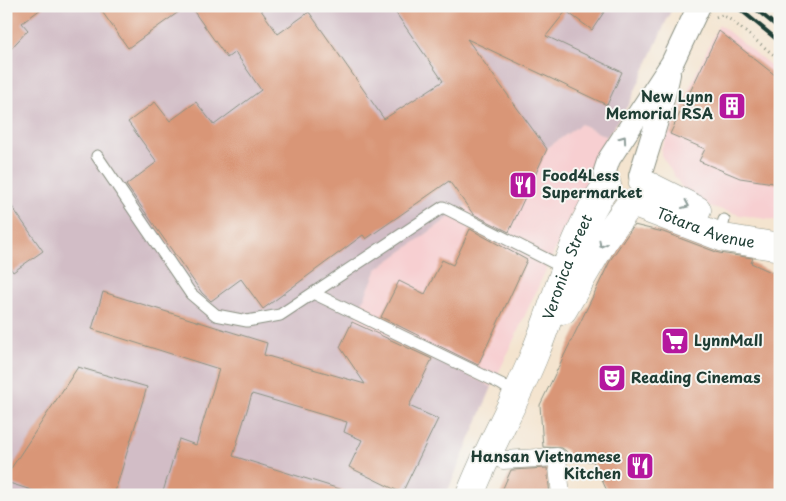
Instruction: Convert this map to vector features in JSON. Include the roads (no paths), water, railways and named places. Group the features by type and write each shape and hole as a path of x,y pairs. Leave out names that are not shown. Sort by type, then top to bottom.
{"street":[{"name":"Veronica Street","path":"470,495 535,353 566,269 595,202 607,184 606,171 609,159 705,12"},
{"name":"Veronica Street","path":"535,353 636,192 652,134 661,111 672,63"},
{"name":"Tōtara Avenue","path":"607,184 610,176 621,169 629,169 636,192 689,206 720,233 780,247"},
{"name":"Tōtara Avenue","path":"720,233 780,231"},
{"path":"503,460 557,457 561,495"}],"lane":[{"path":"97,156 191,294 216,315 247,321 280,316 443,208 566,269"},
{"path":"315,294 501,384 517,394"}],"railway":[{"path":"736,6 780,42"},
{"path":"752,6 780,29"}],"place":[{"name":"New Lynn Memorial RSA","path":"732,106"},
{"name":"Food4Less Supermarket","path":"523,185"},
{"name":"LynnMall","path":"675,341"},
{"name":"Reading Cinemas","path":"612,378"},
{"name":"Hansan Vietnamese Kitchen","path":"640,466"}]}
